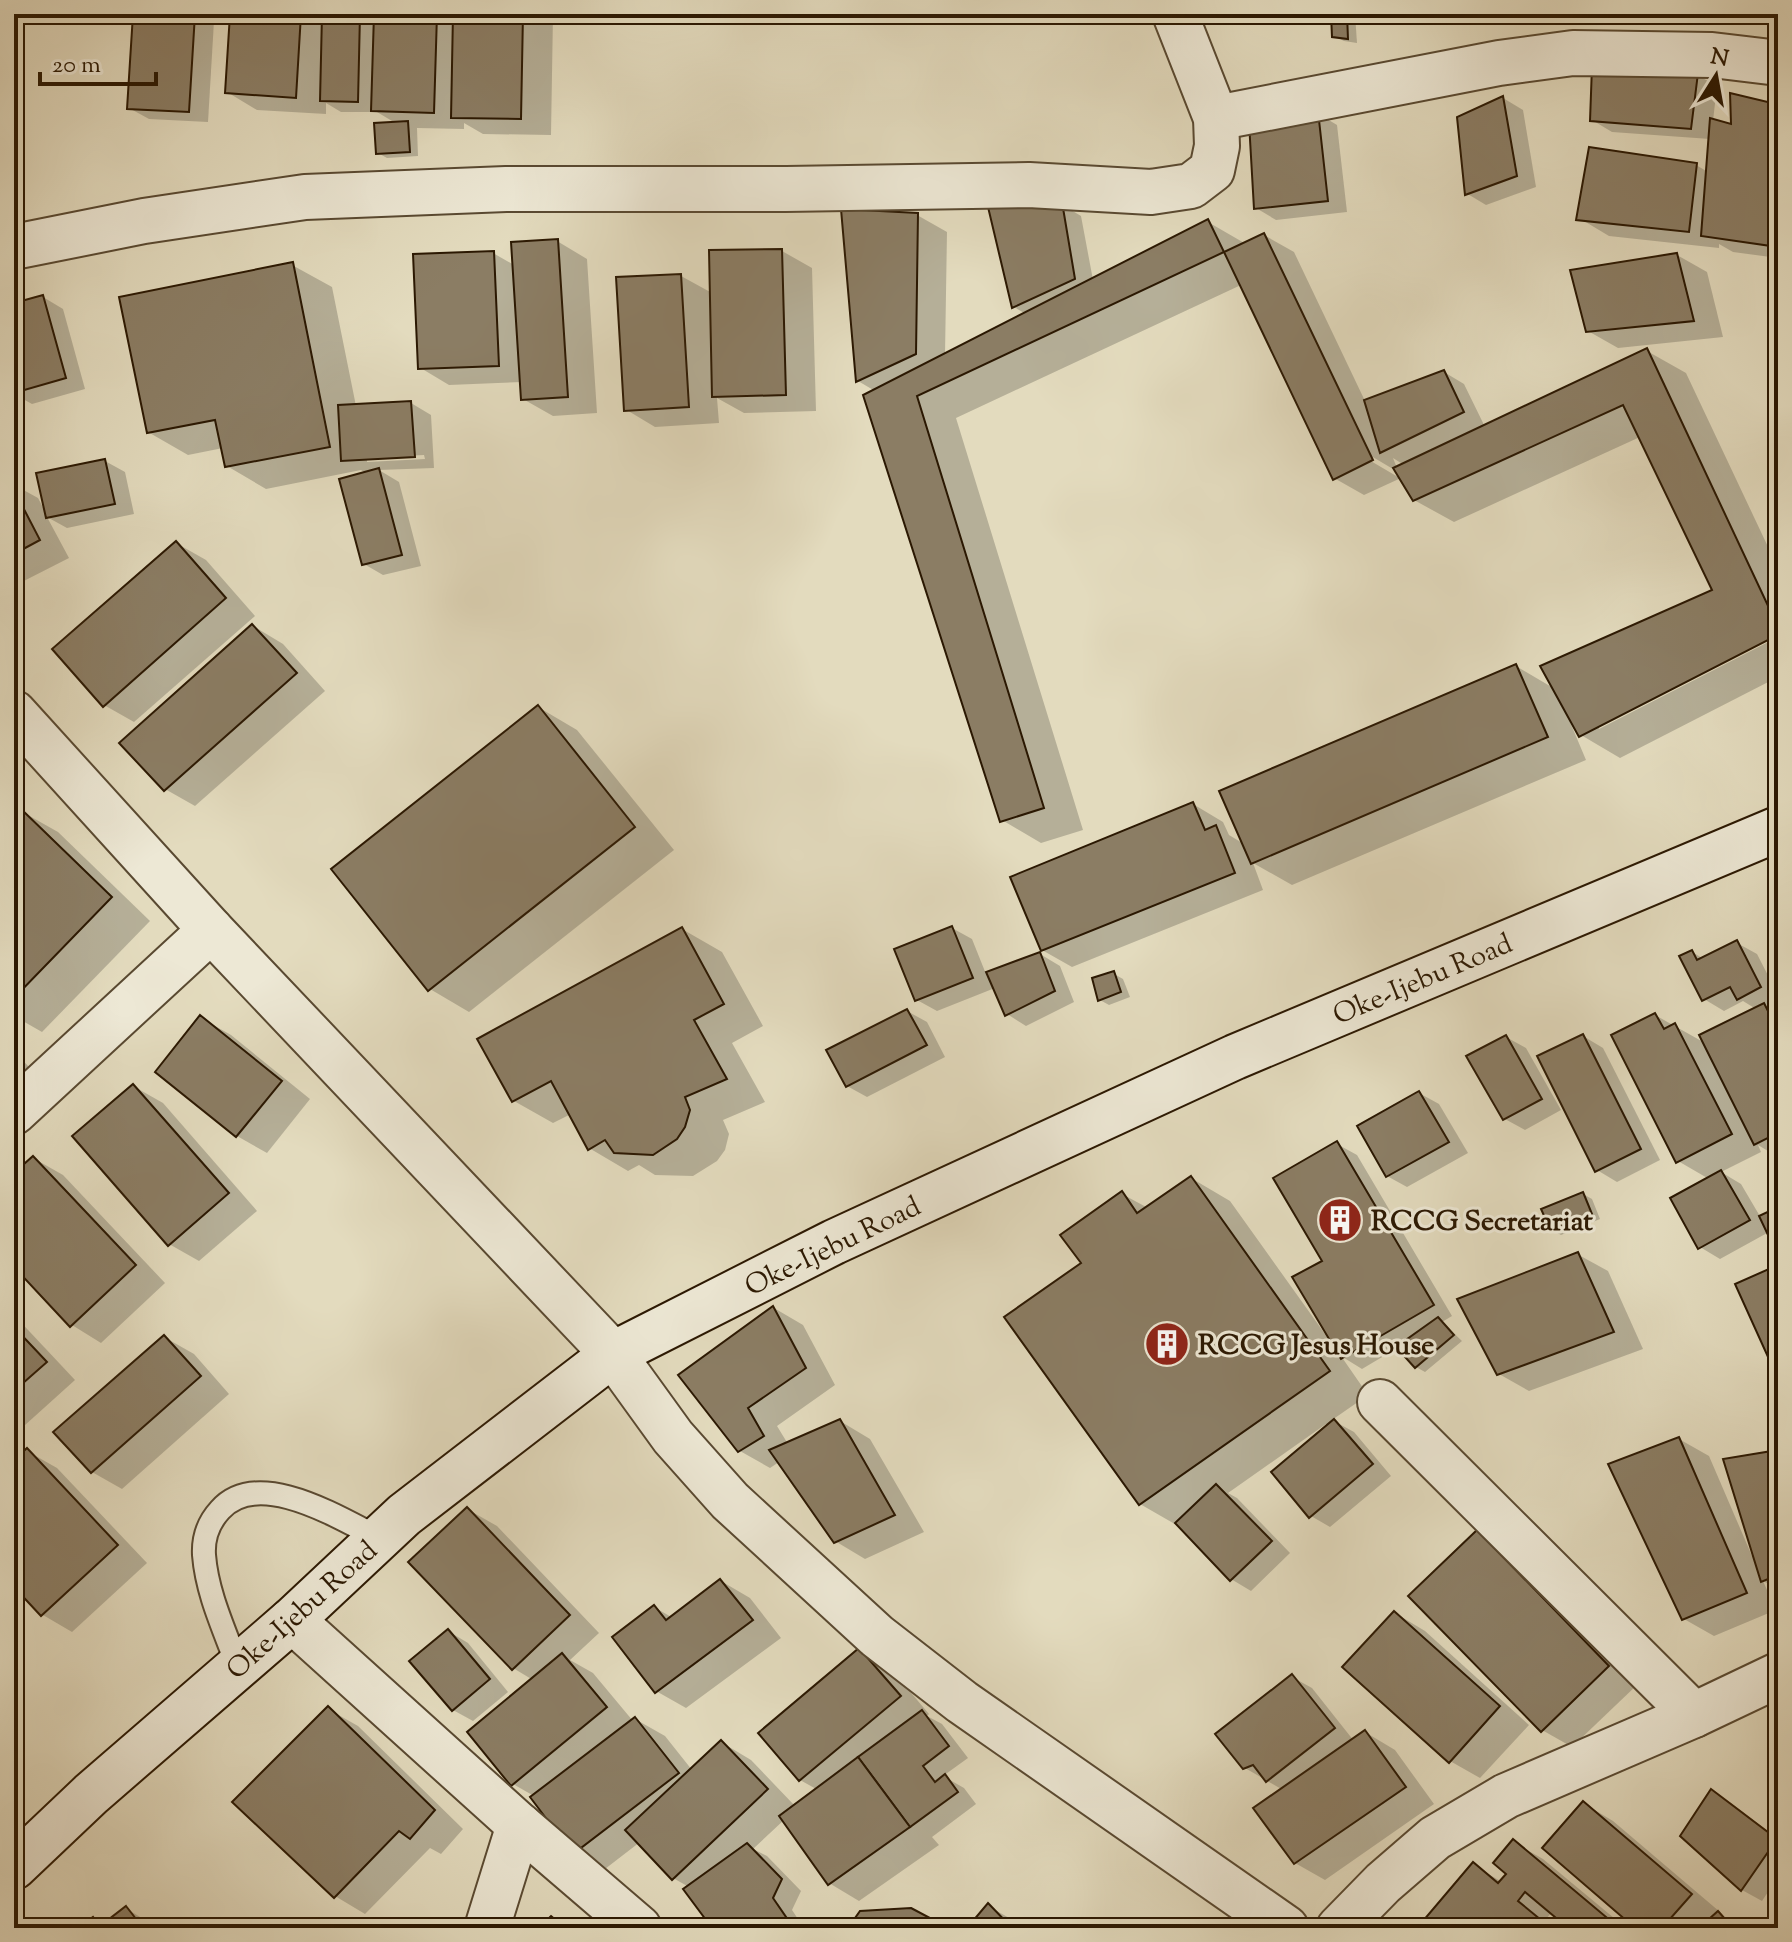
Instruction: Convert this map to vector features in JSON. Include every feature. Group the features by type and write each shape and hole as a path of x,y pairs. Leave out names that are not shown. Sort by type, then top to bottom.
{"street":[{"path":"14,247 144,221 305,197 506,189 1029,185 1151,192 1191,186 1212,170 1217,146 1216,118 1175,14"},
{"path":"1216,118 1499,63 1573,53 1712,55 1778,63"},
{"path":"14,713 211,930 613,1354 673,1437 721,1490 877,1636 975,1711 1286,1928"},
{"name":"Oke-Ijebu Road","path":"14,1867 91,1794 292,1620 404,1515 613,1354 834,1242 1193,1077 1778,829"},
{"path":"14,1112 211,930"},
{"path":"1380,1402 1694,1715"},
{"path":"292,1620 519,1825 639,1928"},
{"path":"1339,1928 1383,1883 1435,1838 1506,1796 1694,1715 1778,1675"},
{"path":"487,1928 519,1825"}],"lane":[{"path":"238,1667 211,1595 204,1558 204,1544 211,1520 226,1503 244,1494 268,1493 308,1503 379,1538"}],"building":[{"path":"133,14 195,14 189,112 127,109"},
{"path":"230,14 301,14 296,98 225,93"},
{"path":"322,14 360,14 358,102 320,101"},
{"path":"374,14 437,14 434,113 371,111"},
{"path":"453,14 523,14 521,119 451,118"},
{"path":"1331,14 1347,14 1348,39 1332,37"},
{"path":"1592,66 1698,73 1691,129 1590,121"},
{"path":"1730,93 1772,103 1774,123 1778,125 1778,247 1701,236 1710,118 1731,124"},
{"path":"1503,96 1517,176 1465,195 1457,117"},
{"path":"1318,111 1328,201 1254,209 1249,122"},
{"path":"408,121 410,152 376,154 374,123"},
{"path":"1589,147 1697,163 1689,232 1576,220"},
{"path":"1062,202 1075,279 1012,308 988,207"},
{"path":"841,209 918,213 916,354 856,382"},
{"path":"1208,219 1224,252 917,396 1044,808 1000,822 863,395"},
{"path":"1264,233 1373,460 1333,480 1224,252"},
{"path":"558,239 568,397 521,400 511,242"},
{"path":"782,249 786,395 712,397 709,250"},
{"path":"494,251 499,366 418,369 413,254"},
{"path":"1677,253 1694,321 1586,332 1570,270"},
{"path":"293,262 330,447 225,467 215,420 147,433 119,297"},
{"path":"681,274 689,407 624,411 616,277"},
{"path":"43,295 66,378 14,393 14,303"},
{"path":"1647,348 1778,627 1778,635 1579,737 1540,666 1712,590 1623,405 1413,501 1393,468"},
{"path":"1444,370 1464,412 1380,453 1364,400"},
{"path":"411,401 415,457 341,461 338,405"},
{"path":"105,459 115,504 46,518 36,473"},
{"path":"379,468 402,555 362,565 339,479"},
{"path":"14,490 40,540 14,554"},
{"path":"176,541 226,598 103,707 52,649"},
{"path":"252,624 297,673 164,791 119,743"},
{"path":"1516,664 1548,737 1251,864 1219,791"},
{"path":"538,705 635,827 428,991 331,869"},
{"path":"1193,802 1205,830 1216,825 1235,873 1041,951 1010,877"},
{"path":"19,807 112,897 14,998 14,812"},
{"path":"952,926 973,978 915,1001 894,949"},
{"path":"682,927 724,1004 694,1020 727,1079 685,1097 690,1110 677,1139 653,1155 614,1153 605,1140 588,1150 551,1081 512,1102 477,1039"},
{"path":"1737,940 1761,987 1737,1000 1730,987 1702,1001 1679,956 1692,950 1697,960"},
{"path":"1040,952 1055,991 1005,1016 986,972"},
{"path":"1114,971 1121,992 1098,1001 1092,978"},
{"path":"1764,1003 1778,1031 1778,1133 1754,1145 1699,1035"},
{"path":"907,1009 927,1045 846,1087 826,1050"},
{"path":"1655,1013 1664,1029 1675,1023 1732,1134 1676,1163 1611,1035"},
{"path":"200,1015 282,1081 236,1137 155,1072"},
{"path":"1583,1034 1641,1149 1595,1172 1537,1056"},
{"path":"1506,1035 1542,1099 1503,1120 1466,1056"},
{"path":"133,1084 229,1193 168,1246 72,1136"},
{"path":"1419,1091 1449,1142 1386,1177 1357,1126"},
{"name":"RCCG Secretariat","path":"1337,1141 1434,1305 1341,1359 1292,1277 1322,1261 1273,1178"},
{"path":"33,1156 136,1265 70,1327 14,1267 14,1173"},
{"path":"1721,1170 1750,1220 1698,1249 1670,1198"},
{"name":"RCCG Jesus House","path":"1191,1176 1330,1371 1139,1505 1004,1317 1081,1263 1060,1235 1122,1191 1137,1213"},
{"path":"1583,1192 1592,1214 1551,1231 1541,1209"},
{"path":"1778,1207 1778,1256 1759,1216"},
{"path":"1578,1252 1614,1332 1497,1375 1457,1299"},
{"path":"1778,1265 1778,1366 1773,1368 1735,1284"},
{"path":"773,1306 806,1368 748,1408 764,1436 738,1452 678,1375"},
{"path":"1438,1317 1454,1335 1415,1368 1396,1347"},
{"path":"14,1327 47,1362 14,1391"},
{"path":"164,1335 201,1376 91,1473 53,1432"},
{"path":"840,1419 895,1515 834,1543 769,1450"},
{"path":"1334,1419 1373,1464 1309,1518 1271,1472"},
{"path":"1679,1437 1747,1593 1682,1620 1608,1464"},
{"path":"27,1448 118,1545 41,1616 14,1587 14,1460"},
{"path":"1778,1450 1778,1575 1761,1582 1723,1459"},
{"path":"1216,1484 1272,1541 1230,1581 1175,1523"},
{"path":"467,1507 570,1615 512,1670 408,1562"},
{"path":"1477,1530 1609,1666 1541,1732 1408,1596"},
{"path":"720,1579 753,1620 655,1693 612,1637 654,1605 666,1620"},
{"path":"1394,1611 1500,1706 1449,1763 1342,1667"},
{"path":"448,1629 490,1679 452,1711 409,1661"},
{"path":"859,1648 901,1696 799,1781 758,1733"},
{"path":"562,1653 607,1707 511,1786 467,1732"},
{"path":"1292,1674 1335,1728 1266,1782 1253,1765 1243,1769 1215,1734"},
{"path":"328,1706 435,1810 410,1839 399,1831 334,1898 232,1802"},
{"path":"922,1710 949,1746 923,1766 935,1782 945,1774 958,1792 910,1827 858,1757"},
{"path":"635,1717 679,1773 573,1854 530,1797"},
{"path":"1365,1730 1406,1787 1294,1864 1253,1808"},
{"path":"721,1740 768,1789 672,1880 625,1830"},
{"path":"858,1757 910,1827 828,1885 779,1816"},
{"path":"1711,1789 1777,1839 1741,1891 1680,1836"},
{"path":"1583,1801 1692,1894 1662,1928 1635,1928 1542,1848"},
{"path":"1513,1839 1618,1927 1568,1928 1525,1892 1518,1901 1546,1924 1542,1928 1417,1928 1473,1862 1498,1883 1506,1874 1493,1863"},
{"path":"747,1843 782,1879 773,1898 786,1917 775,1928 747,1928 741,1924 737,1928 712,1928 683,1889"},
{"path":"988,1903 1012,1928 967,1928"},
{"path":"126,1906 143,1928 78,1928 93,1917 100,1926"},
{"path":"911,1908 930,1918 927,1928 848,1928 860,1911"},
{"path":"1718,1911 1733,1928 1699,1928"},
{"path":"551,1916 565,1928 539,1928"}],"place":[{"name":"RCCG Secretariat","path":"1340,1220"},
{"name":"RCCG Jesus House","path":"1167,1344"}]}
